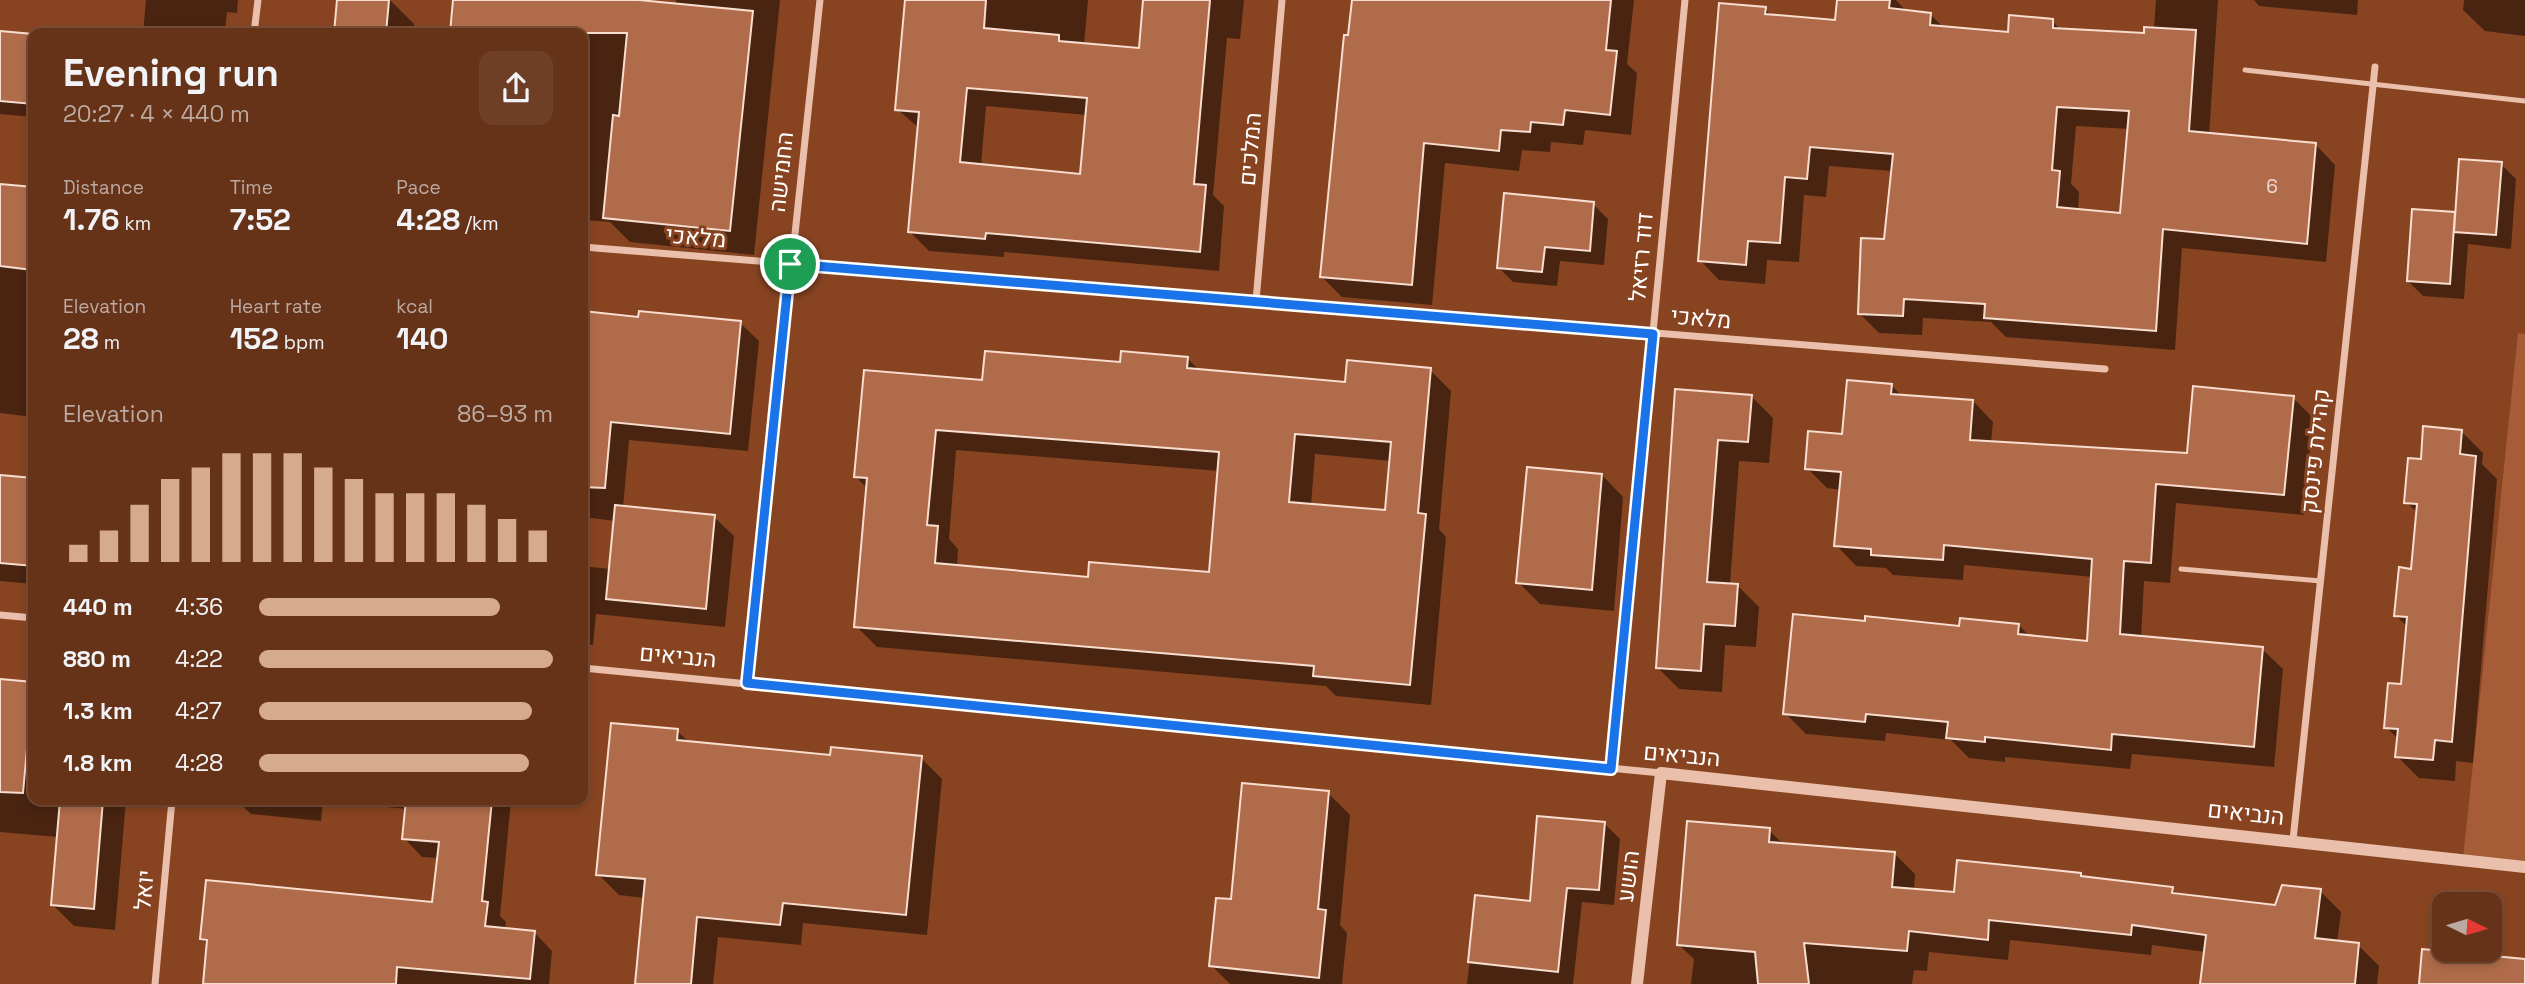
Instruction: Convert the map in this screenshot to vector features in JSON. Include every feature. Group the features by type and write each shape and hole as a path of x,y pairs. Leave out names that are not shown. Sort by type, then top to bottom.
{"street":[{"path":"255,28 258,0"},
{"name":"החמישה","path":"747,683 820,0"},
{"name":"המלכים","path":"1256,301 1282,0"},
{"name":"דוד רזיאל","path":"1611,769 1685,0"},
{"name":"קהילת פינסק","path":"2293,839 2375,67"},
{"name":"מלאכי","path":"588,247 2105,369"},
{"path":"0,615 28,618"},
{"name":"הנביאים","path":"588,668 1661,773 2293,839 2525,867"},
{"name":"הושע","path":"1637,984 1661,773"},
{"name":"יואל","path":"155,984 172,805"}],"lane":[{"path":"2245,70 2525,101"},
{"path":"2181,569 2321,581"}],"shaded area":[{"path":"2518,333 2525,334 2525,867 2463,859"}],"building":[{"path":"337,0 389,0 386,28 334,28"},
{"path":"453,0 639,0 753,11 730,231 603,218 613,115 619,116 627,33 588,33 588,28 450,28"},
{"path":"905,0 986,0 984,28 1059,35 1059,41 1139,48 1143,0 1210,0 1194,184 1206,185 1200,252 986,233 985,239 908,232 919,112 895,110","holes":["967,88 1087,98 1080,174 960,162"]},
{"path":"1352,0 1611,0 1606,50 1617,51 1610,115 1565,110 1563,125 1531,122 1530,132 1501,130 1499,151 1424,143 1412,285 1320,277 1344,35 1348,35"},
{"path":"1837,0 1890,0 1889,8 1931,13 1930,25 2008,32 2009,15 2053,19 2053,28 2144,33 2144,27 2196,30 2189,131 2316,143 2307,244 2163,229 2156,331 1984,318 1985,304 1904,299 1903,316 1858,314 1861,238 1884,239 1893,154 1810,147 1807,179 1785,177 1780,243 1748,241 1746,265 1698,261 1719,3 1766,7 1765,14 1835,20","holes":["2057,107 2129,111 2120,213 2057,207 2060,171 2052,170"]},
{"path":"0,31 28,34 28,104 0,101"},
{"path":"2459,159 2502,162 2496,235 2454,232"},
{"path":"0,184 28,187 28,269 0,266"},
{"path":"1504,193 1594,202 1590,251 1545,247 1542,272 1497,268"},
{"path":"2412,209 2455,212 2450,284 2407,281"},
{"path":"639,311 741,321 730,434 611,422 605,488 588,487 588,312 638,317"},
{"path":"985,351 1120,362 1121,351 1188,357 1187,368 1345,382 1347,360 1431,368 1418,513 1426,514 1410,685 1313,676 1314,666 854,627 867,478 854,477 864,370 982,380","holes":["936,430 1219,452 1209,572 1089,562 1088,577 935,563 938,526 927,525","1295,434 1391,442 1385,510 1289,502"]},
{"path":"1847,380 1892,384 1891,394 1973,400 1970,440 2187,453 2193,386 2294,396 2284,495 2156,484 2151,563 2124,561 2120,634 2263,647 2254,747 2112,734 2111,750 1985,737 1985,742 1946,738 1948,722 1866,714 1865,722 1783,714 1793,614 1865,621 1865,616 1959,626 1960,618 2019,624 2018,634 2087,641 2092,559 1944,545 1943,560 1871,555 1871,549 1834,546 1841,472 1805,469 1808,431 1842,434"},
{"path":"1675,389 1752,395 1748,442 1718,440 1707,582 1738,584 1735,626 1704,624 1701,671 1656,668"},
{"path":"2423,426 2462,430 2460,454 2476,456 2452,742 2435,740 2433,760 2395,757 2398,729 2384,728 2388,683 2401,684 2407,617 2394,616 2399,567 2411,569 2417,504 2404,503 2408,458 2421,459"},
{"path":"1527,467 1602,474 1592,590 1516,583"},
{"path":"0,475 28,478 28,566 0,563"},
{"path":"615,505 715,515 706,609 606,599"},
{"path":"0,679 28,682 28,738 23,793 0,792"},
{"path":"611,723 678,729 677,740 830,755 831,747 922,756 906,915 783,903 780,925 697,917 691,984 635,984 645,879 596,875"},
{"path":"1242,783 1329,791 1318,909 1326,910 1319,978 1209,966 1216,898 1231,899"},
{"path":"60,805 103,805 94,909 51,905"},
{"path":"405,805 492,805 482,901 488,902 485,926 535,931 530,979 397,967 396,984 203,984 207,940 200,939 206,880 432,902 439,842 402,839"},
{"path":"1537,816 1605,822 1599,890 1567,888 1558,972 1468,962 1475,895 1530,901"},
{"path":"1687,821 1770,828 1769,842 1895,852 1892,887 1954,892 1957,860 2081,873 2081,876 2173,887 2172,893 2275,905 2282,885 2321,889 2315,938 2359,943 2355,984 2200,984 2206,935 2132,925 2131,935 1989,920 1988,940 1909,931 1907,951 1804,943 1809,984 1758,984 1755,952 1677,945"},
{"path":"2422,949 2432,950 2432,962 2502,962 2502,957 2525,959 2525,984 2419,984"}],"route":[{"path":"790,264 1653,334 1611,769 747,683 790,264"}]}
